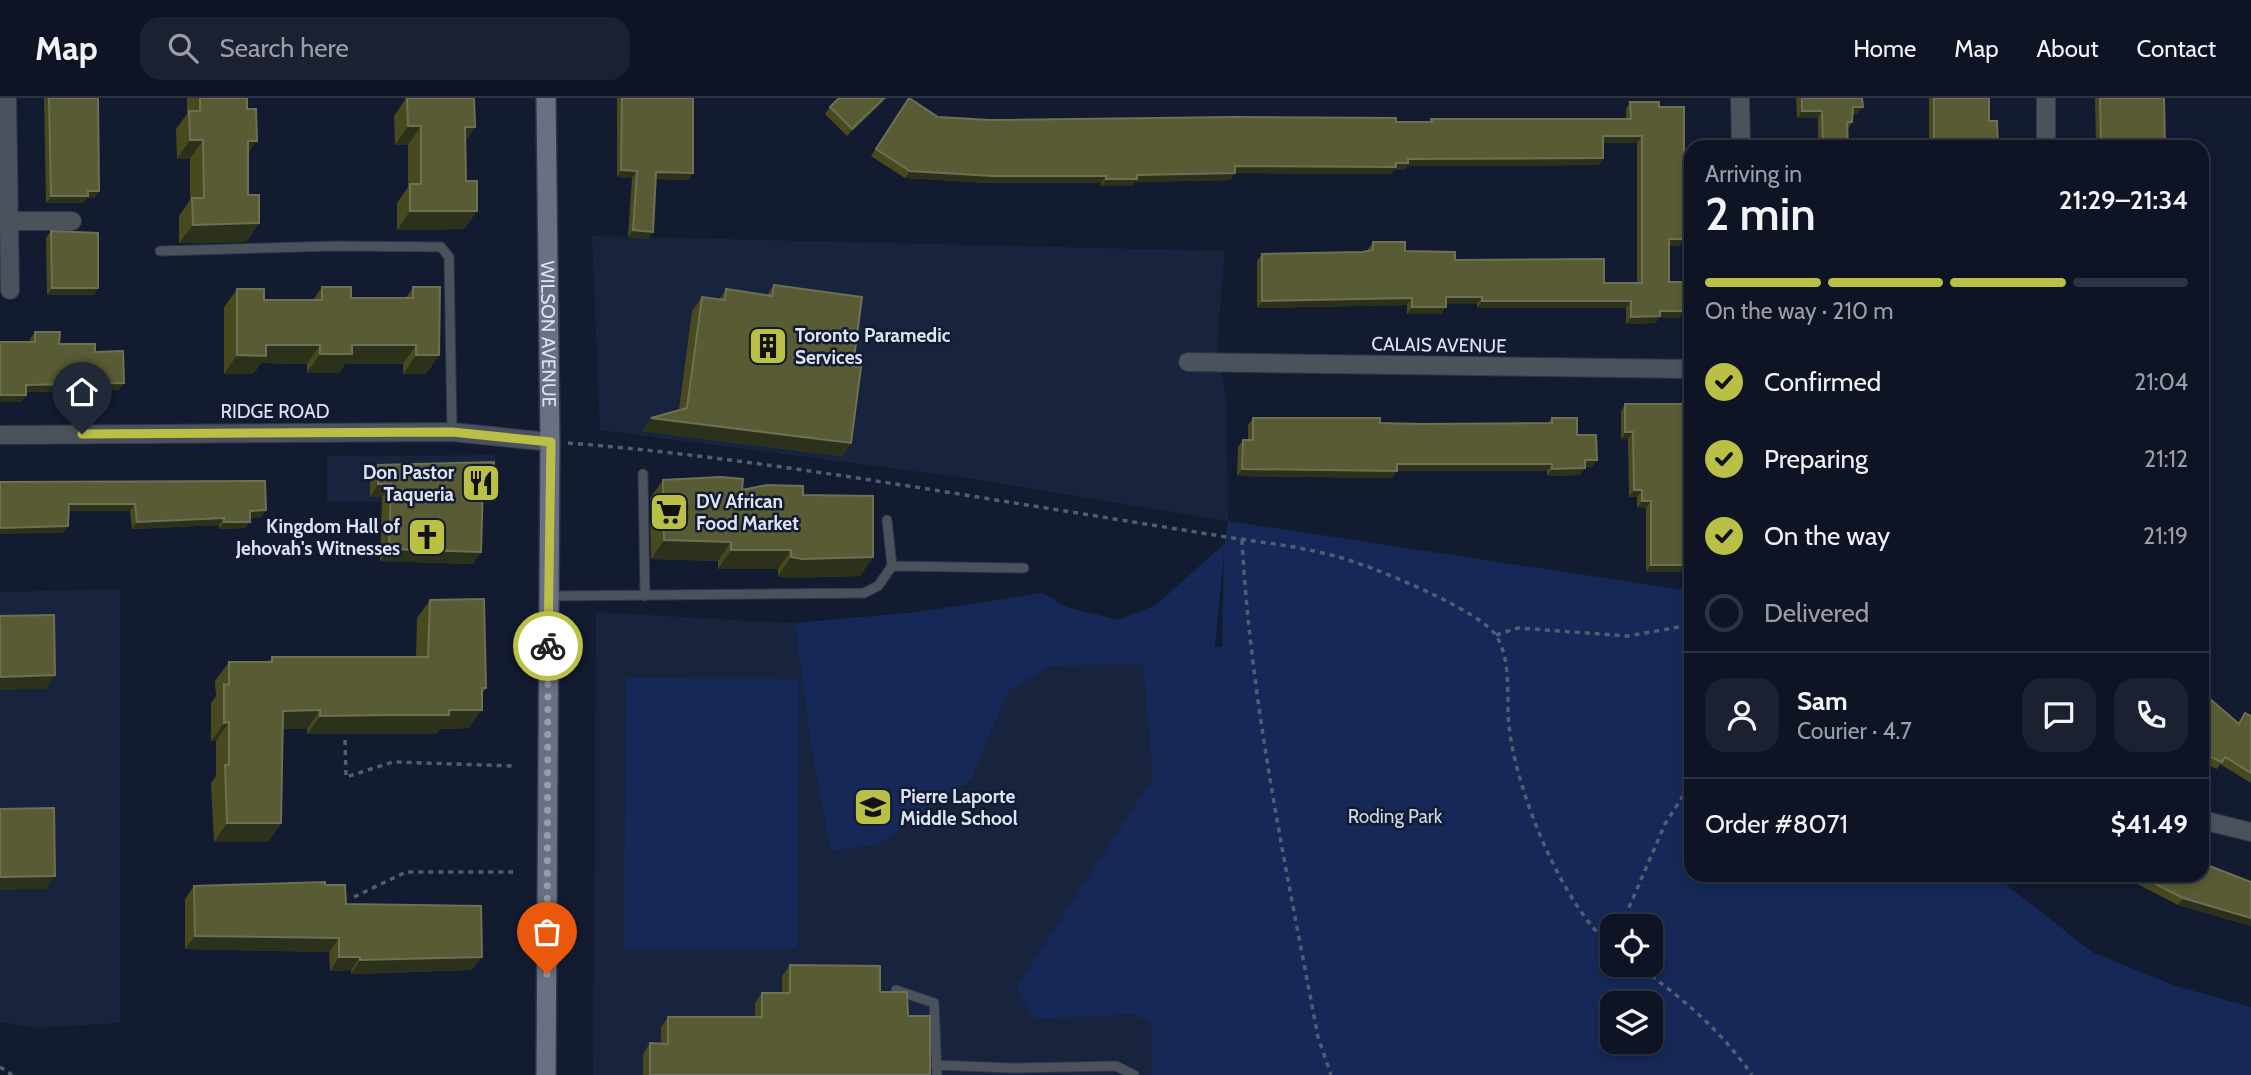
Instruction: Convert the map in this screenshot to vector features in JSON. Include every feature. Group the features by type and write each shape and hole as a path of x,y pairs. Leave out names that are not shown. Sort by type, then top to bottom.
{"main road":[{"name":"WILSON AVENUE","path":"546,98 551,442 547,1075"}],"street":[{"path":"7,98 10,290"},
{"path":"1740,98 1741,140"},
{"path":"2046,98 2046,140"},
{"path":"9,221 72,221"},
{"name":"CALAIS AVENUE","path":"1188,362 1684,369"},
{"name":"RIDGE ROAD","path":"0,435 452,432 551,442"},
{"path":"2209,822 2251,832"}],"lane":[{"path":"160,251 336,246 441,247 449,257 452,432"},
{"path":"643,474 645,596"},
{"path":"548,596 864,593 878,586 892,566 887,520"},
{"path":"892,566 1024,568"},
{"path":"896,990 934,1003 937,1070 991,1071 1116,1066 1134,1075"}],"path":[{"path":"551,442 755,465 932,490 1318,552 1370,568 1447,603 1496,635 1506,670 1509,726 1522,790 1568,890 1587,922 1600,934"},
{"path":"1242,540 1246,621 1256,691 1316,1025 1331,1075"},
{"path":"1496,635 1518,628 1628,636 1684,626"},
{"path":"345,740 346,777 393,762 513,765"},
{"path":"1625,914 1665,824 1684,794"},
{"path":"354,897 406,872 513,872"},
{"path":"1654,977 1674,990 1709,1023 1752,1075"},
{"path":"0,1067 12,1075"}],"shaded area":[{"path":"592,236 1225,251 1217,344 1227,405 1228,521 967,478 600,430"},
{"path":"495,455 495,501 327,502 327,456"},
{"path":"120,589 120,1023 37,1028 0,1022 0,592"},
{"name":"Pierre Laporte Middle School","path":"596,612 1154,644 1152,1075 593,1075"}],"green space":[{"name":"Roding Park","path":"1228,521 1684,590 1684,882 2003,882 2092,952 2176,986 2251,1007 2251,1075 1152,1075 1151,1023 1134,1014 1033,1019 1017,987 1153,778 1143,663 1051,666 1008,691 971,779 879,844 831,851 813,757 795,623 917,612 1043,593 1066,607 1118,620 1156,605 1225,543","holes":["1224,552 1222,646 1215,647"]},
{"path":"626,678 799,679 797,949 624,948"}],"building":[{"path":"49,98 98,98 99,191 88,191 88,196 51,196"},
{"path":"200,98 247,98 247,109 256,109 257,141 248,141 248,195 259,195 259,223 193,225 192,198 204,198 203,140 190,140 189,111 200,111"},
{"path":"407,98 474,98 475,127 465,127 466,181 477,181 477,211 410,211 410,184 421,184 421,126 408,126"},
{"path":"622,98 693,98 693,173 656,172 653,232 633,230 637,171 621,170"},
{"path":"839,98 884,98 852,129 830,107"},
{"path":"909,98 938,117 990,120 1235,117 1396,118 1396,122 1432,122 1431,119 1631,119 1630,102 1659,102 1659,107 1684,107 1684,239 1669,239 1669,282 1684,282 1684,311 1660,311 1660,316 1631,317 1631,301 1482,301 1482,297 1446,297 1446,307 1412,307 1412,298 1262,301 1262,254 1362,252 1373,250 1373,242 1405,242 1405,251 1455,252 1455,260 1604,259 1604,283 1642,283 1642,136 1603,136 1603,158 1408,159 1408,163 1396,163 1396,167 1235,166 1235,173 1137,175 1137,179 1106,179 1106,176 992,176 910,171 876,149"},
{"path":"1802,98 1862,98 1863,107 1853,107 1852,122 1847,122 1848,140 1823,140 1822,111 1802,111"},
{"path":"1934,98 1989,98 1989,121 1997,121 1998,140 1934,140"},
{"path":"2100,98 2164,98 2165,140 2101,140"},
{"path":"51,231 98,233 98,288 52,288"},
{"name":"Toronto Paramedic Services","path":"774,285 862,297 853,366 861,367 851,443 651,418 687,408 702,297 725,300 726,289 772,296"},
{"path":"322,287 351,287 351,298 413,298 413,287 440,287 439,355 416,355 416,345 352,345 352,354 320,354 320,345 266,345 266,356 237,355 237,289 264,289 264,300 322,300"},
{"path":"35,332 60,332 59,344 95,344 95,352 123,351 124,383 26,385 26,395 0,395 0,342 35,342"},
{"path":"1625,404 1684,404 1684,565 1651,565 1651,501 1642,501 1642,490 1634,490 1633,432 1625,432"},
{"path":"1253,418 1380,418 1380,423 1422,424 1552,423 1552,418 1577,418 1577,435 1596,435 1597,460 1585,460 1585,468 1552,469 1552,464 1397,464 1397,471 1242,469 1243,440 1253,440"},
{"path":"494,462 495,484 483,484 481,552 389,549 391,484 378,484 378,465"},
{"path":"721,477 743,479 742,490 767,485 803,486 803,495 873,496 873,557 802,559 791,557 791,550 731,550 731,542 664,540 663,480"},
{"path":"265,481 266,510 250,511 250,522 224,522 224,518 137,522 135,504 69,504 68,526 0,528 0,482"},
{"path":"484,599 486,688 482,688 482,710 449,710 449,715 320,716 320,710 283,711 281,823 227,823 225,765 229,765 229,722 224,723 224,684 229,685 229,662 272,662 272,657 428,657 430,600"},
{"path":"54,615 55,675 0,677 0,616"},
{"path":"2209,698 2239,724 2245,713 2251,716 2251,773 2225,757 2222,762 2209,756"},
{"path":"54,808 55,876 0,877 0,809"},
{"path":"2209,866 2251,882 2251,918 2183,898 2152,882 2209,882"},
{"path":"325,882 325,885 345,885 346,904 481,906 482,957 360,960 360,957 339,957 339,938 195,936 194,886"},
{"path":"790,965 880,966 880,992 907,992 908,1016 930,1016 930,1075 650,1075 650,1043 668,1044 668,1017 762,1017 762,993 790,993"}],"way so far":[{"path":"547,974 548,646"}],"place":[{"name":"Toronto Paramedic Services","path":"768,346"},
{"name":"Don Pastor Taqueria","path":"481,483"},
{"name":"DV African Food Market","path":"669,512"},
{"name":"Kingdom Hall of Jehovah's Witnesses","path":"427,537"},
{"name":"Pierre Laporte Middle School","path":"873,807"}],"route":[{"path":"82,434 452,432 551,442 548,646"}]}
